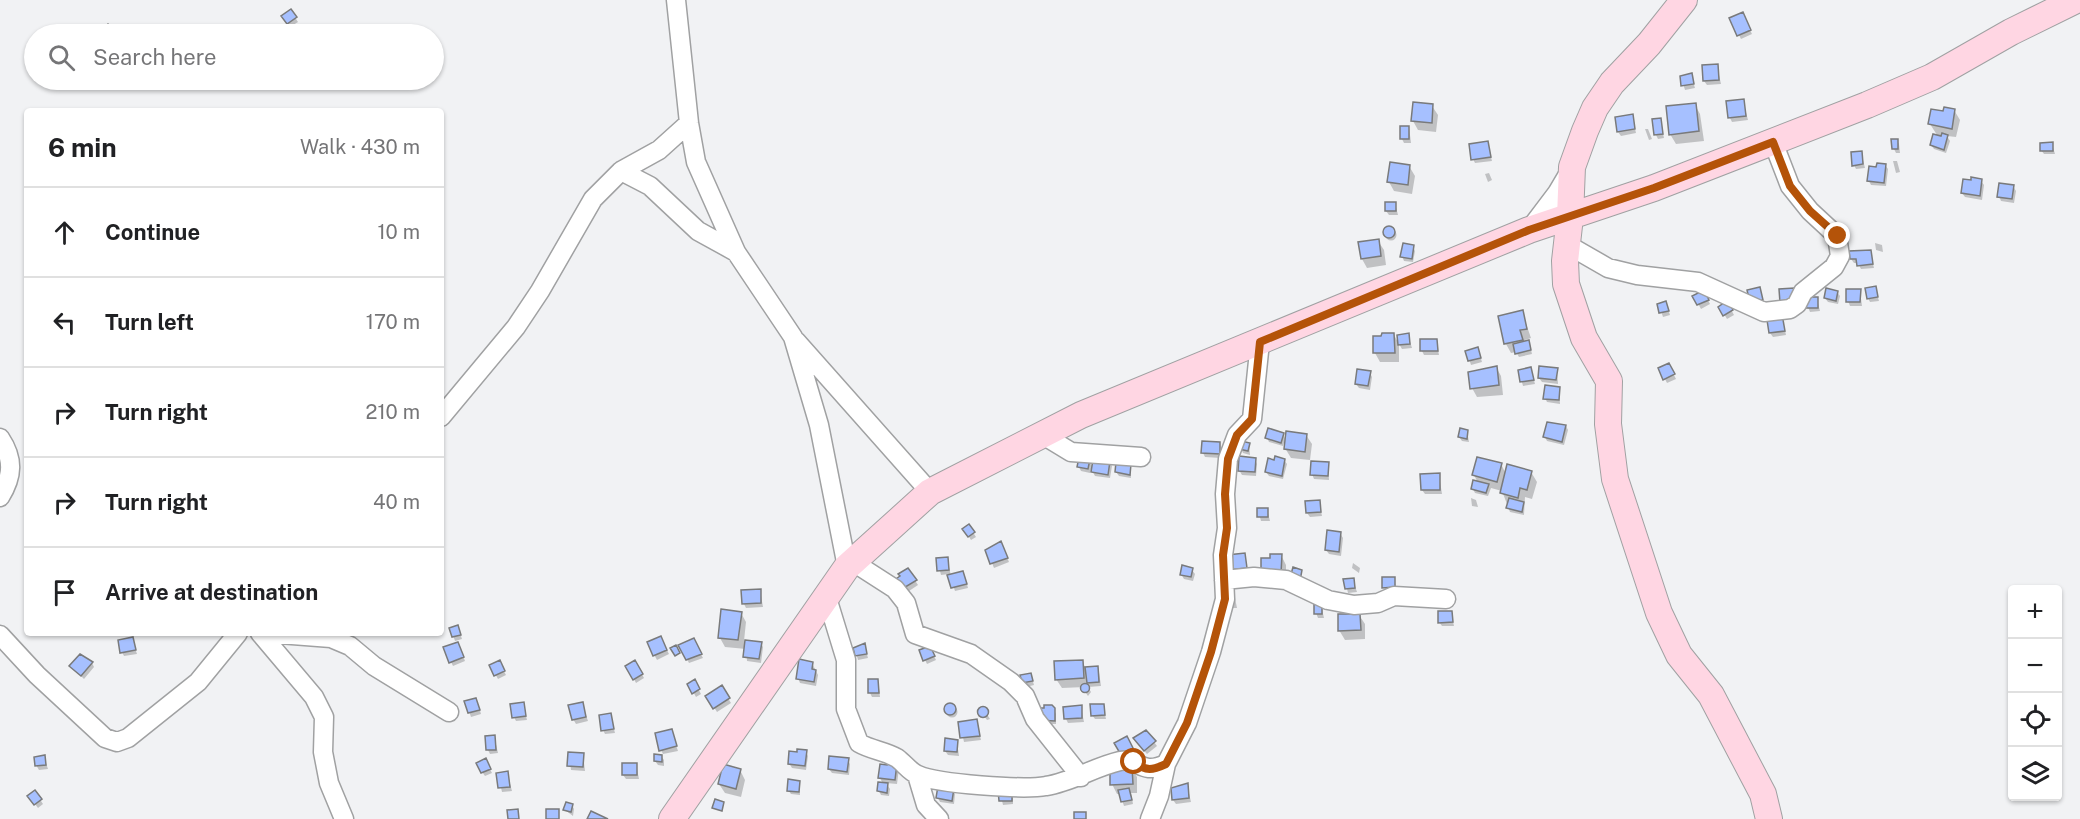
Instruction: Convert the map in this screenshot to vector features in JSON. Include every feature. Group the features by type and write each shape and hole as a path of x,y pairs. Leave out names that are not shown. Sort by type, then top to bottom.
{"street":[{"path":"676,0 689,123 696,162 705,187 736,252 793,337 930,492"},
{"path":"1529,230 1557,193 1572,167 1595,108 1612,83 1649,44 1684,0"},
{"path":"672,819 850,564 930,492 1081,415 1529,230 1654,188 1932,77 2011,32 2076,0"},
{"path":"444,413 516,327 540,291 593,199 621,171 659,150 689,123"},
{"path":"1568,245 1608,268 1637,275 1698,282 1764,312 1790,309 1797,304 1803,292 1834,267 1840,256 1838,236 1810,211 1790,186 1773,142"},
{"path":"1572,167 1568,245 1565,261 1566,284 1584,338 1609,381 1608,424 1615,479 1659,613 1679,655 1711,695 1722,714 1763,794 1769,819"},
{"path":"621,171 650,186 698,231 736,252"},
{"path":"793,337 819,425 850,564 895,589 906,603 915,634 971,654 1011,682 1025,696 1035,719 1081,777"},
{"path":"1150,819 1160,796 1166,764 1187,723 1211,652 1225,599 1223,555 1227,528 1225,494 1228,459 1237,435 1252,419 1260,342"},
{"path":"1043,435 1071,452 1141,457"},
{"path":"0,438 8,450 12,468 8,484 0,497"},
{"path":"1224,580 1254,578 1286,580 1328,600 1354,605 1378,603 1394,596 1446,599"},
{"path":"827,598 846,660 846,709 859,743 897,758 917,775 947,783 1044,787 1081,777 1120,761 1134,762 1142,768 1153,770 1166,764"},
{"path":"0,635 37,675 105,738 117,742 128,738 198,682 236,636"},
{"path":"263,636 314,697 324,717 323,752 329,783 344,819"},
{"path":"305,636 331,638 350,646 374,666 449,712"},
{"path":"917,775 926,805 939,819"}],"building":[{"path":"291,9 297,17 287,24 281,16"},
{"path":"1743,12 1751,30 1737,36 1729,18"},
{"path":"1718,64 1719,80 1703,81 1702,65"},
{"path":"1692,73 1694,84 1681,86 1680,76"},
{"path":"1744,99 1746,116 1728,118 1726,101"},
{"path":"1413,102 1433,104 1432,123 1411,121"},
{"path":"1696,103 1699,131 1669,135 1666,106"},
{"path":"1944,107 1955,109 1952,129 1928,124 1931,109 1943,111"},
{"path":"1633,114 1635,129 1617,132 1615,117"},
{"path":"1661,118 1663,134 1654,135 1652,119"},
{"path":"1400,126 1409,126 1409,139 1400,139"},
{"path":"1942,133 1948,135 1944,150 1930,145 1933,134 1941,136"},
{"path":"1891,139 1898,139 1898,149 1892,149"},
{"path":"1488,141 1491,157 1471,160 1469,144"},
{"path":"2053,142 2053,151 2040,151 2040,143"},
{"path":"1862,151 1863,164 1852,166 1851,152"},
{"path":"1390,162 1410,165 1408,185 1387,182"},
{"path":"1877,163 1886,164 1884,183 1867,181 1869,166 1876,167"},
{"path":"1971,177 1982,179 1980,196 1961,193 1963,179 1971,180"},
{"path":"1999,183 2014,185 2012,199 1997,197"},
{"path":"1385,202 1396,202 1396,211 1385,211"},
{"path":"1391,226 1395,232 1391,238 1387,238 1383,230"},
{"path":"1379,239 1381,256 1361,259 1358,242"},
{"path":"1403,243 1414,245 1412,259 1400,257"},
{"path":"1871,250 1873,264 1857,266 1856,259 1850,259 1849,251"},
{"path":"1876,286 1878,297 1867,299 1865,288"},
{"path":"1760,287 1763,300 1750,303 1747,290"},
{"path":"1794,288 1794,301 1780,303 1779,289"},
{"path":"1826,288 1838,291 1836,301 1824,298"},
{"path":"1846,289 1861,289 1860,302 1846,302"},
{"path":"1704,290 1709,300 1697,305 1692,296"},
{"path":"1806,297 1818,297 1818,308 1806,308"},
{"path":"1728,300 1733,310 1723,316 1718,307"},
{"path":"1666,301 1669,311 1659,313 1657,304"},
{"path":"1523,310 1527,329 1520,330 1523,340 1504,344 1498,316"},
{"path":"1782,314 1785,331 1769,333 1767,320"},
{"path":"1382,333 1394,333 1395,353 1373,353 1373,336 1381,336"},
{"path":"1409,333 1410,344 1398,345 1397,335"},
{"path":"1420,339 1437,339 1438,351 1420,351"},
{"path":"1529,340 1531,350 1515,354 1513,344"},
{"path":"1478,347 1481,358 1468,361 1465,351"},
{"path":"1669,363 1675,374 1663,380 1658,368"},
{"path":"1497,366 1499,385 1470,389 1468,372"},
{"path":"1539,366 1558,368 1556,380 1538,378"},
{"path":"1531,367 1534,380 1520,382 1518,370"},
{"path":"1357,369 1371,371 1368,386 1355,384"},
{"path":"1545,385 1560,387 1559,400 1543,399"},
{"path":"1547,422 1566,425 1562,442 1543,437"},
{"path":"1268,428 1284,433 1281,443 1265,438"},
{"path":"1460,428 1468,430 1467,439 1458,437"},
{"path":"1286,431 1307,434 1305,452 1284,449"},
{"path":"1202,441 1220,442 1220,454 1201,453"},
{"path":"1241,441 1250,443 1248,451 1239,449"},
{"path":"1239,456 1256,458 1255,472 1238,471"},
{"path":"1275,456 1285,459 1282,476 1265,472 1268,458 1274,460"},
{"path":"1079,457 1090,459 1088,469 1077,467"},
{"path":"1477,457 1502,463 1497,482 1472,475"},
{"path":"1093,460 1110,461 1108,475 1091,472"},
{"path":"1311,461 1329,462 1328,476 1310,475"},
{"path":"1116,462 1131,464 1130,475 1115,472"},
{"path":"1507,464 1532,471 1527,490 1520,488 1518,498 1500,493"},
{"path":"1440,473 1440,490 1421,490 1420,474"},
{"path":"1473,480 1489,484 1486,493 1471,489"},
{"path":"1509,498 1524,502 1522,512 1506,508"},
{"path":"1320,500 1321,512 1306,513 1305,501"},
{"path":"1257,508 1268,508 1268,517 1257,517"},
{"path":"969,524 975,532 968,537 962,529"},
{"path":"1327,530 1341,532 1339,552 1325,550"},
{"path":"1001,541 1008,558 990,564 985,550"},
{"path":"1245,553 1247,568 1228,570 1227,555"},
{"path":"1270,554 1282,554 1281,574 1261,574 1261,558 1270,558"},
{"path":"948,557 949,570 937,571 936,558"},
{"path":"1182,565 1193,568 1191,577 1180,575"},
{"path":"1293,567 1302,570 1300,581 1290,578"},
{"path":"908,568 917,580 902,589 896,579 900,576 898,574"},
{"path":"963,571 967,584 951,588 947,575"},
{"path":"1382,577 1395,577 1395,587 1382,588"},
{"path":"1354,578 1355,588 1345,589 1343,579"},
{"path":"761,589 761,603 742,604 741,590"},
{"path":"1314,604 1322,604 1322,614 1314,614"},
{"path":"721,609 742,612 738,640 718,638"},
{"path":"1438,611 1452,611 1453,622 1438,623"},
{"path":"1338,614 1360,614 1361,630 1338,631"},
{"path":"458,625 461,635 452,637 449,628"},
{"path":"661,636 667,650 653,656 647,642"},
{"path":"133,637 136,650 120,653 118,640"},
{"path":"694,638 702,654 686,660 678,645"},
{"path":"745,640 762,642 759,659 743,657"},
{"path":"458,642 464,657 449,663 443,647"},
{"path":"865,643 867,654 855,656 853,648"},
{"path":"676,645 680,653 675,656 670,648"},
{"path":"930,646 935,656 923,661 919,650"},
{"path":"80,654 93,662 81,676 69,666"},
{"path":"799,659 813,662 812,669 816,670 814,682 796,679"},
{"path":"500,660 505,671 494,676 489,665"},
{"path":"635,660 643,674 633,680 625,666"},
{"path":"1083,660 1084,678 1055,680 1054,661"},
{"path":"1098,666 1099,682 1087,683 1085,667"},
{"path":"1031,673 1033,681 1022,683 1020,675"},
{"path":"695,679 700,689 692,694 687,684"},
{"path":"868,679 878,679 879,693 868,693"},
{"path":"1085,684 1089,688 1085,692 1081,688"},
{"path":"722,685 730,698 713,709 705,696"},
{"path":"476,698 480,710 468,713 464,701"},
{"path":"524,702 526,716 512,718 510,704"},
{"path":"583,702 586,717 572,720 568,705"},
{"path":"952,703 956,709 952,715 948,715 944,707"},
{"path":"1090,704 1104,704 1105,715 1091,716"},
{"path":"1044,705 1052,705 1055,708 1055,721 1038,720 1038,708 1044,708"},
{"path":"1082,705 1082,718 1064,719 1063,707"},
{"path":"983,707 987,708 987,716 983,717 979,716 978,712 979,708"},
{"path":"611,713 614,729 601,731 599,715"},
{"path":"977,719 980,736 960,738 958,722"},
{"path":"672,729 677,746 659,751 655,733"},
{"path":"1146,730 1156,741 1144,751 1133,738"},
{"path":"495,735 496,750 486,750 485,736"},
{"path":"1127,736 1133,748 1121,755 1114,743"},
{"path":"945,738 958,740 957,752 944,751"},
{"path":"797,749 807,750 805,766 788,764 789,751 797,752"},
{"path":"568,752 584,753 583,767 567,766"},
{"path":"654,754 662,755 662,762 654,761"},
{"path":"45,755 46,765 35,766 34,757"},
{"path":"829,756 849,758 847,772 828,769"},
{"path":"486,758 491,769 481,773 476,763"},
{"path":"887,761 897,763 895,780 878,778 880,764 887,765"},
{"path":"622,763 637,763 637,775 622,775"},
{"path":"723,764 741,769 736,789 718,784"},
{"path":"1132,767 1133,784 1110,785 1110,770"},
{"path":"508,771 510,787 498,788 496,773"},
{"path":"788,779 800,781 799,792 787,791"},
{"path":"878,782 888,783 887,793 877,791"},
{"path":"1188,783 1189,798 1172,800 1171,788"},
{"path":"938,786 954,788 952,801 936,798"},
{"path":"1129,788 1132,800 1121,802 1118,790"},
{"path":"35,790 42,799 34,805 27,796"},
{"path":"998,790 1012,790 1012,801 999,801"},
{"path":"715,799 724,802 722,811 712,808"},
{"path":"566,802 573,804 571,812 563,810"},
{"path":"518,809 519,819 508,819 507,810"},
{"path":"546,809 559,809 559,819 546,819"},
{"path":"591,811 608,819 587,819"},
{"path":"1074,812 1086,812 1086,819 1074,819"}],"route":[{"path":"1134,762 1142,768 1153,770 1166,764 1187,723 1211,652 1225,599 1223,555 1227,528 1225,494 1228,459 1237,435 1252,419 1260,342 1529,230 1654,188 1773,142 1790,186 1810,211 1838,236"}]}
